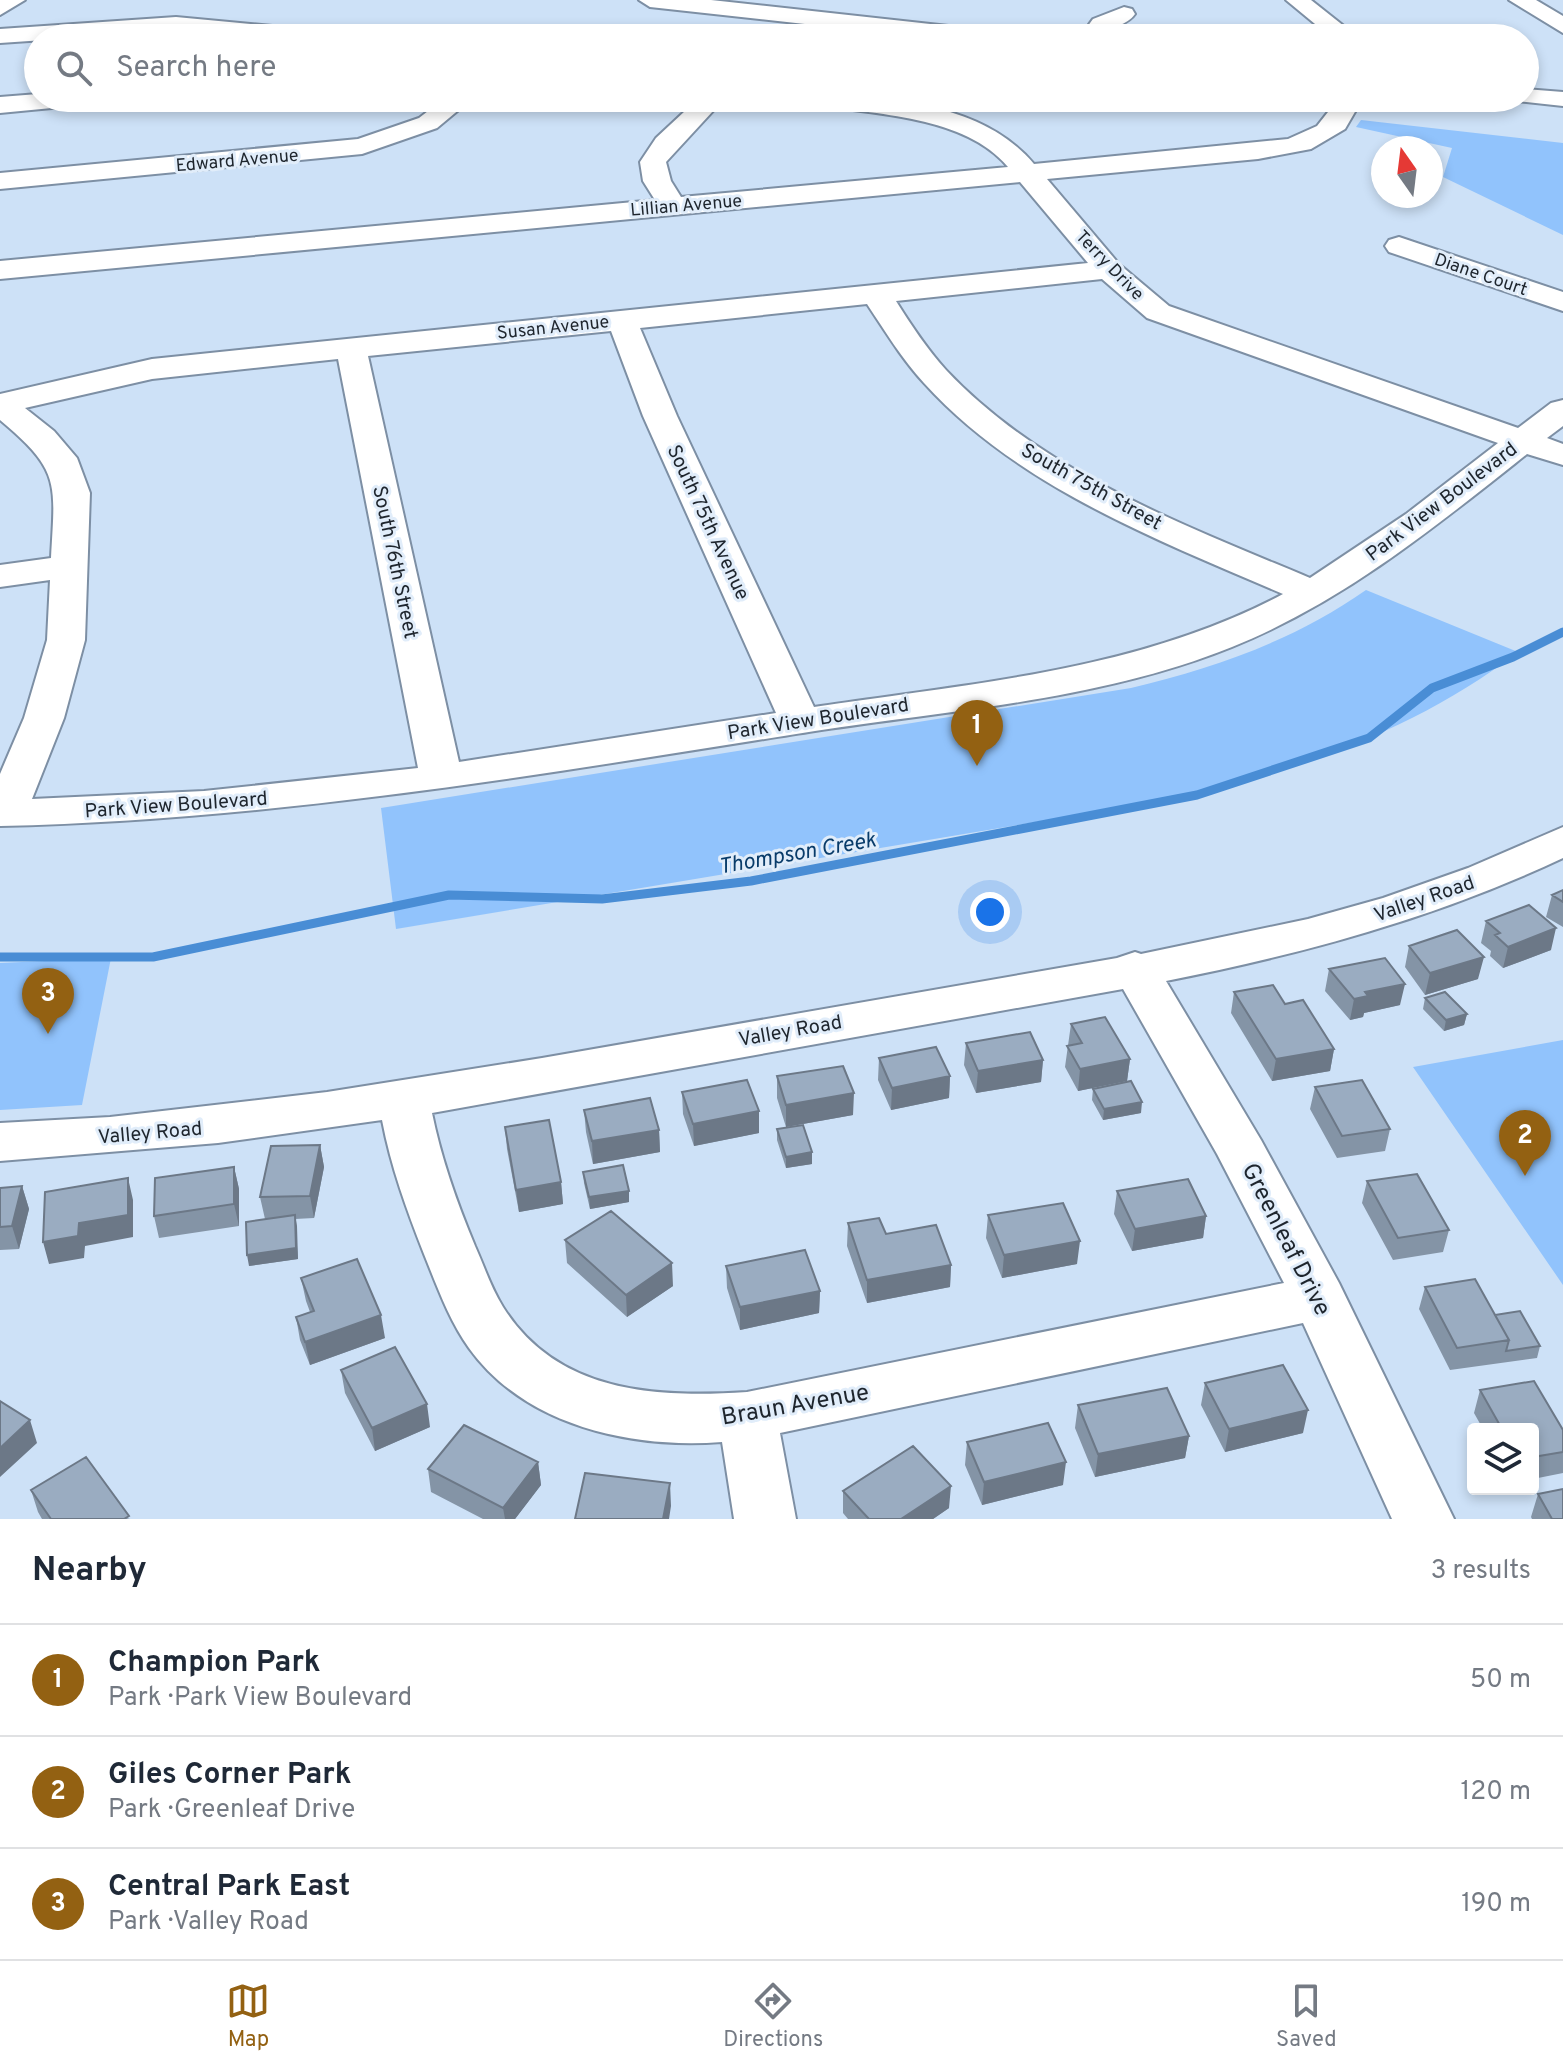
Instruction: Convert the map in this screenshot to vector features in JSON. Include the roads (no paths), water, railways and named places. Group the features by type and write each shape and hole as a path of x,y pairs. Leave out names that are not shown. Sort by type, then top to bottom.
{"street":[{"path":"0,8 14,0"},
{"path":"650,0 875,24"},
{"path":"824,18 846,0"},
{"path":"1297,0 1329,24"},
{"path":"1520,0 1563,26"},
{"path":"1101,24 1124,14"},
{"path":"0,36 24,34"},
{"path":"1539,97 1563,99"},
{"path":"0,105 24,103"},
{"name":"Edward Avenue","path":"0,181 362,146 428,123 443,112"},
{"path":"674,207 657,181 653,162 665,144 698,112"},
{"name":"Terry Drive","path":"914,112 968,126 991,138 1027,173 1109,270 1140,298 1172,318 1563,455"},
{"name":"Lillian Avenue","path":"0,270 1292,145 1337,125 1344,112"},
{"name":"Diane Court","path":"1399,246 1563,302"},
{"name":"Susan Avenue","path":"0,404 152,369 1109,270"},
{"name":"South 75th Street","path":"876,294 906,341 937,379 1033,457 1180,535 1313,593"},
{"name":"South 75th Avenue","path":"622,320 660,416 800,721"},
{"name":"South 76th Street","path":"351,348 441,776"},
{"path":"0,404 42,438 65,465 72,493 66,640 44,718 2,813"},
{"name":"Park View Boulevard","path":"2,813 146,808 309,795 1050,682 1179,654 1263,620 1313,593 1563,410"},
{"path":"0,576 70,566"},
{"name":"Valley Road","path":"0,1142 191,1129 404,1102 1135,968 1350,923 1439,895 1563,841"},
{"name":"Greenleaf Drive","path":"1135,968 1243,1153 1319,1298 1423,1519"},
{"name":"Braun Avenue","path":"404,1102 420,1175 472,1303 492,1336 521,1367 561,1394 614,1412 677,1420 747,1416 1319,1298"},
{"path":"747,1416 765,1519"}],"waterway":[{"name":"Thompson Creek","path":"0,957 153,957 449,895 602,899 751,881 1197,795 1369,738 1432,688 1513,657 1563,632"}],"place":[{"name":"Champion Park","path":"977,766"},
{"name":"Central Park East","path":"48,1034"},
{"name":"Giles Corner Park","path":"1525,1176"}]}
